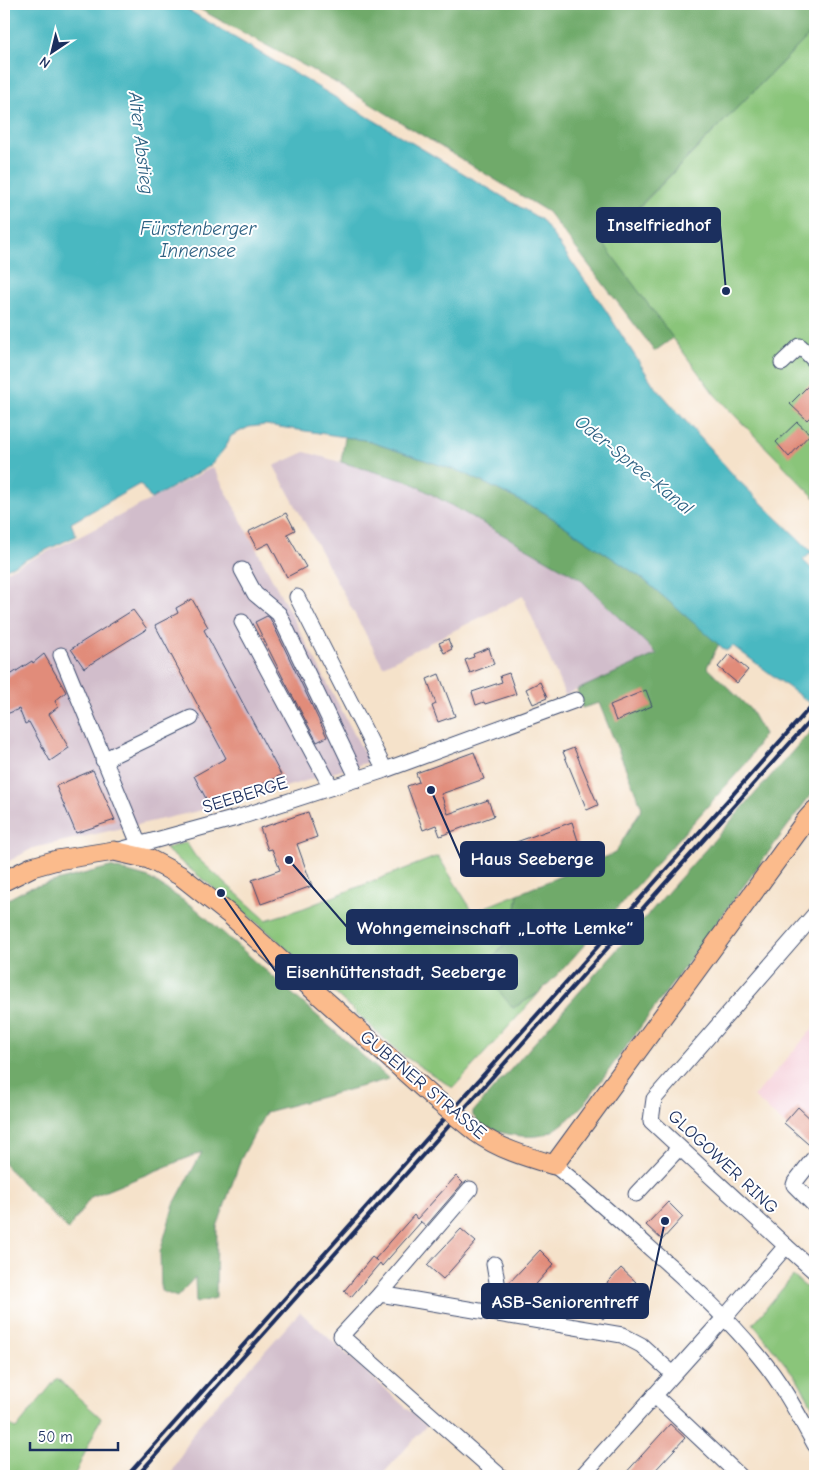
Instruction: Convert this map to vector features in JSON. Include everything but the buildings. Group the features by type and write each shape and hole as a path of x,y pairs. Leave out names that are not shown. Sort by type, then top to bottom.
{"main road":[{"path":"554,1165 812,818"},
{"name":"GUBENER STRASSE","path":"4,881 32,868 57,860 114,851 149,859 181,876 229,914 434,1098 476,1132 487,1140 516,1153 554,1165"}],"street":[{"path":"782,363 800,346 815,361"},
{"path":"242,570 255,594 279,614 358,779"},
{"path":"297,597 385,770"},
{"path":"242,622 331,787"},
{"path":"61,655 139,844"},
{"name":"SEEBERGE","path":"114,851 240,817 358,779 576,700"},
{"path":"103,760 191,718"},
{"name":"GLOGOWER RING","path":"815,914 654,1100 651,1121 815,1272"},
{"path":"636,1194 679,1148"},
{"path":"813,1159 794,1182 794,1185 815,1206"},
{"path":"554,1165 613,1215 725,1317 759,1356 793,1404 815,1445"},
{"path":"470,1189 380,1294 341,1336 500,1476"},
{"path":"582,1476 786,1246"},
{"path":"488,1312 498,1288 494,1264"},
{"path":"380,1294 622,1335 641,1345 674,1374"},
{"path":"654,1395 730,1473"}],"shaded area":[{"path":"305,452 410,482 579,578 658,655 565,695 523,596 383,666 274,466"},
{"path":"213,467 369,762 225,805 33,848 4,864 4,572 77,538"},
{"path":"815,1026 815,1151 754,1097"},
{"path":"300,1312 426,1426 381,1476 170,1476 196,1428"}],"green space":[{"path":"190,4 815,4 815,29 603,243 673,338 655,351 548,212 338,84"},
{"path":"815,29 815,498 715,395 603,244"},
{"path":"345,437 365,440 464,473 545,513 642,578 719,644 707,667 750,709 764,734 747,762 563,969 539,993 513,1008 482,971 513,934 518,894 615,853 642,808 599,703 582,708 577,690 657,654 579,578 410,482 341,462"},
{"path":"815,726 815,791 584,1104 560,1126 543,1135 522,1136 506,1133 491,1129 479,1122 473,1116 473,1112"},
{"path":"186,842 195,856 266,920 304,908 438,856 473,912 518,894 513,934 497,952 513,1008 539,993 453,1088 401,1054 265,929 165,849"},
{"path":"110,867 149,878 195,908 389,1079 266,1112 241,1159 217,1227 216,1298 196,1303 195,1277 177,1297 161,1291 160,1252 174,1204 202,1152 91,1197 68,1230 4,1164 4,901 29,888"},
{"path":"793,1276 815,1295 815,1411 798,1380 753,1324"},
{"path":"57,1378 101,1418 76,1472 73,1476 4,1476 4,1420 16,1429"}],"water":[{"name":"Fürstenberger Innensee","path":"4,4 178,4 542,220 605,309 653,384 736,478 812,552 803,560 815,572 815,707 733,646 726,651 642,578 545,513 464,473 365,440 266,425 249,427 231,436 225,448 210,466 151,499 140,484 71,523 76,536 4,570"}],"railway":[{"path":"127,1476 815,702"},
{"path":"137,1476 815,715"}],"place":[{"name":"Inselfriedhof","path":"726,291"},
{"name":"Haus Seeberge","path":"431,790"},
{"name":"Wohngemeinschaft „Lotte Lemke“","path":"289,860"},
{"name":"Eisenhüttenstadt, Seeberge","path":"221,893"},
{"name":"ASB-Seniorentreff","path":"665,1221"}],"water label":[{"name":"Alter Abstieg","path":"141,143"},
{"name":"Oder-Spree-Kanal","path":"634,465"}]}
